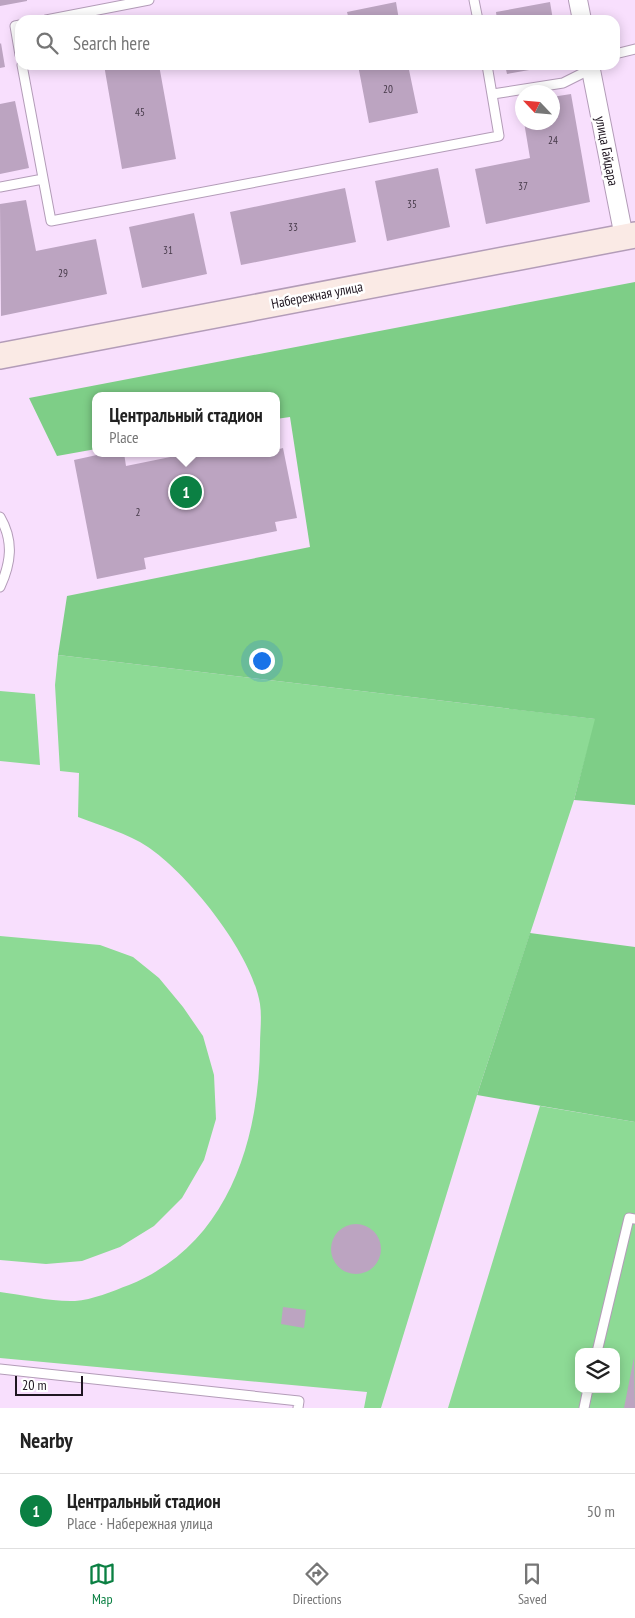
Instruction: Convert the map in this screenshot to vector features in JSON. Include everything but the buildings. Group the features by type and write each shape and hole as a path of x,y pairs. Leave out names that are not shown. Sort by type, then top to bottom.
{"street":[{"path":"578,0 581,15"},
{"name":"улица Гайдара","path":"594,70 630,236"},
{"name":"Набережная улица","path":"0,356 630,236"}],"lane":[{"path":"72,15 149,0"},
{"path":"474,0 477,15"},
{"path":"620,53 635,49"},
{"path":"23,70 52,221 499,136 488,70"},
{"path":"493,94 563,83 586,70"},
{"path":"0,187 43,179"},
{"path":"0,517 6,527 10,547 8,568 0,587"},
{"path":"598,1348 629,1218 635,1219"},
{"path":"0,1369 299,1401 298,1408"},
{"path":"584,1408 587,1393"}],"green space":[{"path":"635,282 635,805 574,800 595,719 58,655 67,596 310,547 290,417 280,418 280,392 92,392 92,450 57,456 29,398"},
{"path":"58,655 596,719 574,800 477,1095 381,1408 364,1408 367,1392 0,1358 0,1292 57,1300 75,1301 88,1299 129,1285 163,1267 191,1244 213,1217 231,1187 244,1153 253,1118 258,1082 260,1004 255,984 232,939 182,876 148,847 114,830 78,817 79,773 60,771 55,685"},
{"path":"0,691 35,694 40,765 0,761"},
{"path":"530,933 635,947 635,1122 477,1095"},
{"path":"0,936 100,945 133,957 159,978 183,1007 203,1036 214,1075 216,1119 204,1160 182,1198 154,1226 120,1247 82,1261 46,1264 0,1260"},
{"path":"540,1106 635,1122 635,1408 448,1408"}],"place":[{"name":"Центральный стадион","path":"186,492"}]}
